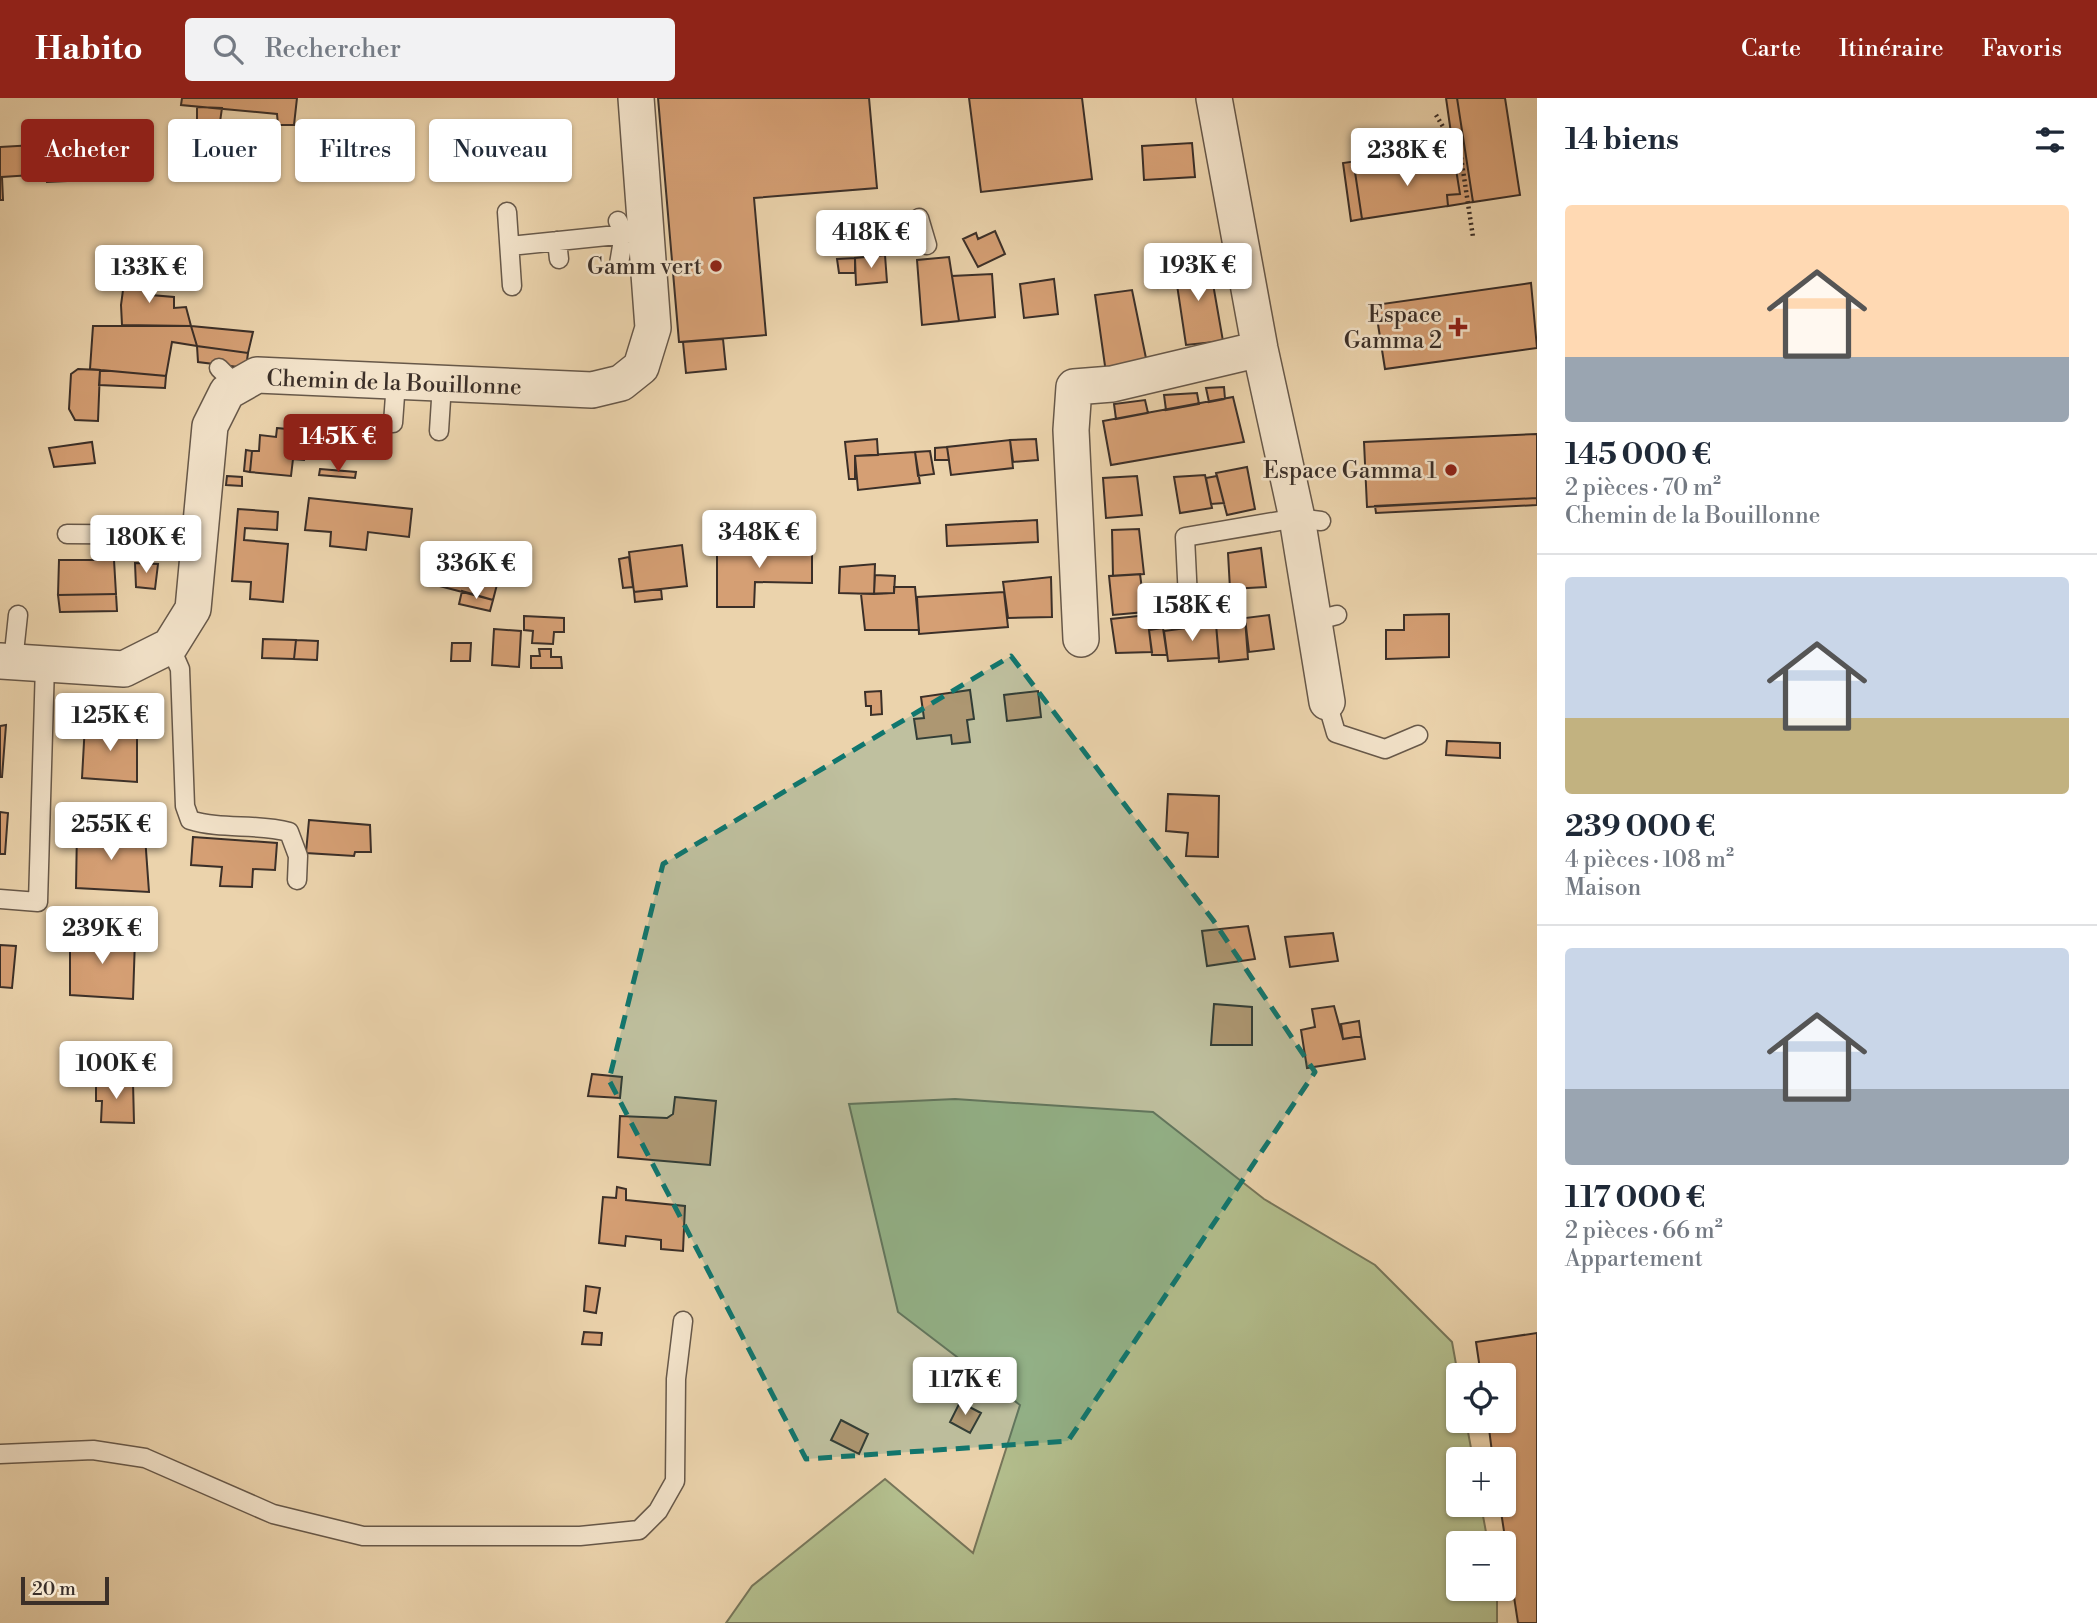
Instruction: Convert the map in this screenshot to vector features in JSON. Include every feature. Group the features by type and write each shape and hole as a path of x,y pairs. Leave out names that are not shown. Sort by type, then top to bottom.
{"street":[{"name":"Chemin de la Bouillonne","path":"170,646 193,608 206,527 210,426 227,392 228,377 257,375 283,386 325,388 396,382 592,390 621,383 642,367 653,328 629,229 636,98"},
{"path":"1214,98 1260,349 1309,519 1325,618 1327,702"},
{"path":"1080,639 1071,430 1074,387 1112,384 1260,349"},
{"path":"19,662 113,658 124,669 170,646"}],"lane":[{"path":"507,212 512,286"},
{"path":"919,218 927,245"},
{"path":"510,246 558,250 584,234 629,229 619,264"},
{"path":"393,424 396,382"},
{"path":"439,431 442,384"},
{"path":"1188,599 1185,537 1309,519"},
{"path":"67,534 206,527"},
{"path":"0,899 38,902 19,662 18,615"},
{"path":"170,646 180,669 185,806 190,820 205,825 267,826 289,832 298,856 297,880"},
{"path":"1327,702 1336,733 1385,749 1418,735"},
{"path":"0,1454 93,1450 145,1458 273,1514 363,1536 580,1536 639,1530 658,1511 675,1481 676,1379 683,1321"}],"path":[{"path":"1436,115 1461,157 1473,237"}],"highlighted area":[{"path":"1011,656 1213,920 1315,1072 1068,1441 806,1459 609,1080 663,864"}],"green space":[{"path":"955,1099 1153,1112 1264,1199 1375,1265 1452,1342 1456,1363 1446,1363 1446,1433 1468,1433 1471,1447 1446,1447 1446,1517 1483,1517 1486,1531 1446,1531 1446,1601 1497,1601 1497,1623 726,1623 752,1586 885,1479 973,1553 1020,1405 898,1312 849,1104"}],"building":[{"path":"182,98 297,98 294,125 281,125 277,114 181,105"},
{"name":"Gamm vert","path":"658,98 869,98 877,188 754,198 766,335 679,342"},
{"path":"969,98 1082,98 1092,179 981,192"},
{"path":"1446,98 1457,98 1473,202 1448,206 1447,195 1460,194 1454,157 1355,172 1362,219 1351,221 1343,163 1453,147"},
{"path":"1457,98 1505,98 1520,195 1473,202"},
{"path":"197,107 222,108 220,119 197,119"},
{"path":"1192,143 1195,177 1144,180 1142,146"},
{"path":"21,146 21,176 2,177 3,200 0,200 0,147"},
{"path":"1454,157 1460,194 1447,195 1448,206 1362,219 1355,172"},
{"path":"995,231 1005,254 978,267 963,239 976,233 978,239"},
{"path":"885,255 887,282 856,285 855,258"},
{"path":"949,257 959,321 922,325 917,260"},
{"path":"855,258 855,273 839,273 837,259"},
{"path":"1209,261 1223,341 1186,345 1174,265"},
{"path":"992,274 995,317 959,321 952,276"},
{"path":"125,275 154,276 151,295 174,297 174,308 186,307 191,326 122,325 121,305"},
{"path":"1054,279 1058,314 1024,318 1020,284"},
{"name":"Espace Gamma 2","path":"1531,283 1537,348 1385,369 1375,305"},
{"path":"1132,290 1148,368 1106,373 1095,295"},
{"path":"93,326 191,326 197,346 172,342 166,376 90,369"},
{"path":"191,326 253,332 248,353 197,346"},
{"path":"723,339 726,369 686,373 683,342"},
{"path":"197,346 248,353 246,368 198,362"},
{"path":"78,369 100,370 98,421 75,420 69,409 71,374"},
{"path":"100,370 166,376 165,388 99,385"},
{"path":"1224,387 1225,399 1209,402 1206,388"},
{"path":"1197,393 1199,404 1166,410 1164,395"},
{"path":"1233,397 1244,442 1111,465 1103,421"},
{"path":"1145,400 1148,413 1116,419 1114,404"},
{"path":"342,427 359,428 359,435 341,434"},
{"path":"277,428 307,431 304,460 293,459 291,476 250,472 252,451 259,451 260,435 276,437"},
{"name":"Espace Gamma 1","path":"1537,434 1537,498 1367,507 1364,442"},
{"path":"877,439 878,455 855,456 855,479 849,479 845,442"},
{"path":"1036,439 1038,460 1013,462 1010,440"},
{"path":"1010,440 1013,468 951,475 947,447"},
{"path":"92,442 95,463 54,467 49,448"},
{"path":"947,447 949,460 935,460 935,448"},
{"path":"246,450 252,451 250,472 244,471"},
{"path":"930,451 934,474 918,476 915,452"},
{"path":"915,452 920,483 858,490 855,456"},
{"path":"1247,467 1255,509 1227,515 1216,473"},
{"path":"320,469 356,472 355,478 319,475"},
{"path":"1205,475 1212,508 1180,513 1174,477"},
{"path":"227,476 242,477 242,486 226,485"},
{"path":"1137,476 1142,515 1106,518 1103,478"},
{"path":"1217,476 1224,503 1211,504 1206,478"},
{"path":"309,498 412,509 409,537 368,532 366,550 330,546 331,532 305,530"},
{"path":"1537,498 1537,505 1376,513 1375,506"},
{"path":"238,509 278,512 277,530 245,528 244,540 288,544 283,602 250,599 251,582 232,581"},
{"path":"1037,520 1038,542 947,546 946,525"},
{"path":"1139,529 1144,574 1113,576 1112,530"},
{"path":"717,544 812,545 812,583 755,582 754,607 717,607"},
{"path":"437,545 503,561 493,600 428,583"},
{"path":"682,545 687,586 634,592 629,552"},
{"path":"1261,548 1266,587 1230,589 1228,553"},
{"path":"629,557 633,587 623,588 619,559"},
{"path":"59,560 114,560 116,594 58,595"},
{"path":"135,563 158,564 155,589 136,587"},
{"path":"875,564 874,594 839,593 840,567"},
{"path":"1140,574 1145,612 1113,615 1109,576"},
{"path":"875,575 895,576 894,593 874,594"},
{"path":"1051,577 1052,617 1008,618 1003,582"},
{"path":"894,587 915,587 919,630 865,630 861,594 894,593"},
{"path":"661,589 662,599 635,602 634,592"},
{"path":"462,591 493,600 490,611 459,604"},
{"path":"1004,592 1008,627 919,634 917,597"},
{"path":"116,594 117,611 60,612 58,595"},
{"path":"1449,614 1449,657 1386,659 1386,630 1404,630 1404,615"},
{"path":"1147,615 1152,652 1116,653 1111,619"},
{"path":"1269,615 1274,649 1249,652 1245,618"},
{"path":"524,616 564,618 564,632 554,632 553,644 532,643 533,631 524,630"},
{"path":"1245,618 1248,659 1219,662 1216,624"},
{"path":"1216,624 1219,658 1168,661 1164,631"},
{"path":"1163,628 1167,655 1152,655 1149,630"},
{"path":"494,629 521,631 519,667 492,665"},
{"path":"263,639 296,640 294,659 262,658"},
{"path":"296,640 318,641 317,660 294,659"},
{"path":"452,643 471,643 470,661 451,661"},
{"path":"539,649 551,649 551,657 561,657 562,668 531,668 531,656 540,656"},
{"path":"970,690 974,719 967,720 970,742 952,744 951,735 917,739 914,719 924,718 921,697"},
{"path":"881,691 882,714 871,715 871,706 866,706 865,692"},
{"path":"1038,691 1041,717 1007,721 1004,695"},
{"path":"85,724 137,728 137,782 82,778"},
{"path":"6,725 2,777 0,777 0,726"},
{"path":"1447,741 1500,743 1500,758 1446,755"},
{"path":"1168,794 1219,796 1218,857 1186,856 1188,833 1166,831"},
{"path":"0,812 8,813 5,854 0,854"},
{"path":"309,820 370,825 371,852 355,852 354,856 306,853"},
{"path":"77,829 110,831 110,836 145,836 149,892 76,888"},
{"path":"193,837 277,843 275,870 253,869 252,887 220,886 222,867 191,865"},
{"path":"1248,926 1255,959 1207,966 1202,931"},
{"path":"70,933 135,939 133,999 70,995"},
{"path":"1333,933 1338,961 1290,967 1285,937"},
{"path":"0,945 16,946 12,988 0,987"},
{"path":"1214,1004 1252,1007 1252,1045 1211,1045"},
{"path":"1334,1006 1343,1039 1361,1036 1365,1059 1307,1068 1301,1030 1315,1027 1312,1009"},
{"path":"1359,1021 1361,1036 1343,1039 1341,1024"},
{"path":"592,1074 622,1077 620,1098 588,1096"},
{"path":"96,1081 133,1082 134,1123 101,1122 102,1101 96,1101"},
{"path":"675,1097 716,1101 710,1165 618,1157 620,1116 667,1118 673,1114"},
{"path":"617,1187 626,1189 626,1200 685,1206 683,1251 661,1249 661,1240 626,1236 625,1246 599,1243 603,1197 616,1198"},
{"path":"586,1286 600,1288 596,1313 584,1311"},
{"path":"584,1332 602,1333 601,1345 582,1344"},
{"path":"1537,1333 1537,1623 1518,1623 1515,1601 1516,1531 1504,1531 1502,1517 1516,1517 1516,1447 1491,1447 1490,1433 1516,1433 1516,1363 1479,1363 1476,1342"},
{"path":"960,1402 981,1413 970,1433 950,1422"},
{"path":"841,1420 868,1434 859,1454 831,1440"}],"place":[{"name":"Gamm vert","path":"716,266"},
{"name":"Espace Gamma 2","path":"1458,327"},
{"name":"Espace Gamma 1","path":"1451,470"}]}
